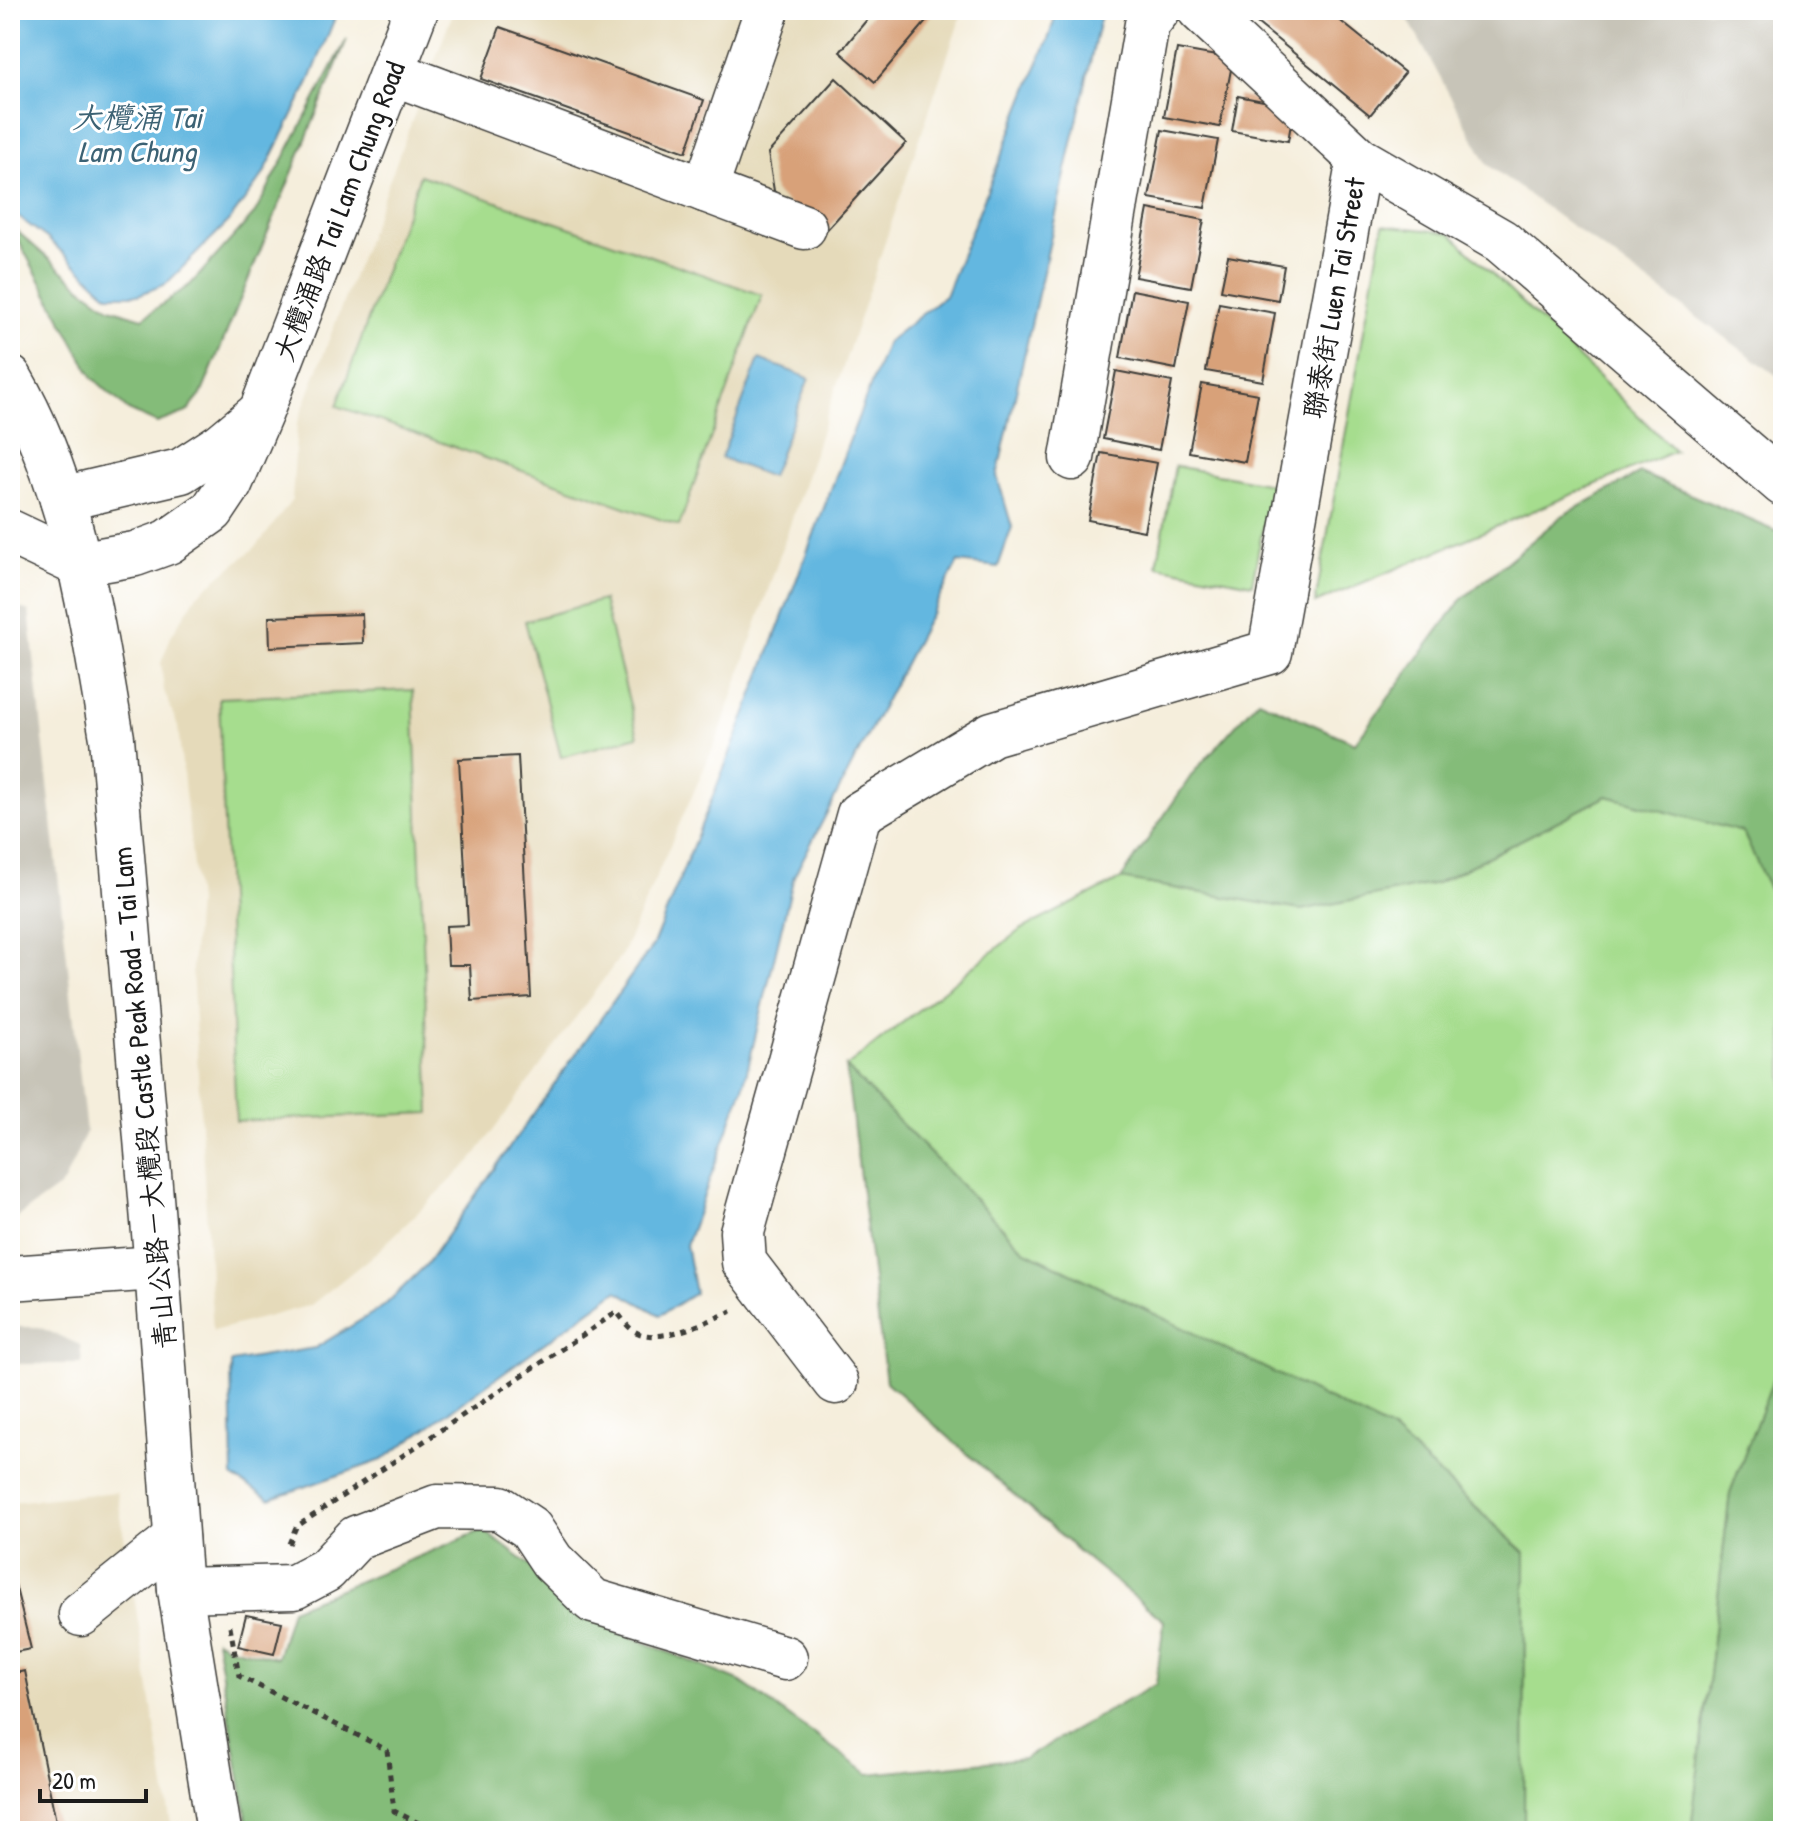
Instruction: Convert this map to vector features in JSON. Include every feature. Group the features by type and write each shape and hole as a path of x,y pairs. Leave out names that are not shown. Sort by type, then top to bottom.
{"street":[{"name":"大欖涌路 Tai Lam Chung Road","path":"78,564 135,554 168,542 212,511 230,484 261,412 416,10"},
{"path":"705,190 767,10"},
{"path":"1072,458 1147,24 1158,10"},
{"name":"聯泰街 Luen Tai Street","path":"759,1285 744,1262 742,1232 859,814 992,734 1270,652 1359,159 1200,10"},
{"path":"393,73 804,227"},
{"path":"1359,159 1501,241 1783,484"},
{"name":"青山公路－大欖段 Castle Peak Road – Tai Lam","path":"10,378 44,444 62,499 97,652 112,738 129,909 180,1590 219,1831"},
{"name":"大欖涌路 Tai Lam Chung Road","path":"62,499 181,471 221,445 261,412"},
{"path":"10,532 78,564"},
{"path":"10,1278 157,1268"},
{"path":"759,1285 836,1382"},
{"path":"180,1590 294,1587 326,1570 356,1538 437,1507 500,1508 530,1528 552,1561 593,1601 785,1658"},
{"path":"81,1614 176,1538"}],"path":[{"path":"294,1587 286,1552 296,1527 617,1312 631,1330 645,1336 685,1330 733,1311 759,1285"},
{"path":"230,1627 239,1676 387,1750 394,1811 435,1831"}],"shaded area":[{"path":"454,10 963,10 721,730 622,954 471,1161 377,1252 311,1305 213,1331 192,968 197,902 178,727 164,691 161,663 171,636 197,595 257,546 292,500 297,424"},
{"path":"1403,10 1783,10 1783,380 1488,165"},
{"path":"10,605 29,611 86,1132 63,1184 10,1222"},
{"path":"10,1327 39,1327 80,1345 82,1364 10,1364"},
{"path":"117,1492 172,1831 10,1831 10,1502"}],"green space":[{"path":"347,39 201,395 187,412 157,423 128,410 93,378 10,225 82,288 110,308 143,318 191,284 255,213"},
{"path":"420,175 762,295 679,526 337,406"},
{"path":"1383,225 1450,233 1675,451 1315,603"},
{"path":"1175,466 1271,484 1252,584 1157,566"},
{"path":"1640,473 1783,534 1783,919 1743,832 1607,796 1437,883 1301,910 1121,879 1193,773 1258,700 1355,743 1461,600 1562,516"},
{"path":"603,600 638,736 561,757 525,621"},
{"path":"413,690 430,1113 236,1121 219,698"},
{"path":"1607,796 1743,832 1783,919 1783,1354 1730,1493 1691,1831 1524,1831 1525,1552 1391,1430 1024,1250 846,1067 1020,930 1121,879 1301,910 1437,883"},
{"path":"846,1067 1024,1250 1391,1430 1525,1553 1524,1831 249,1831 216,1640 227,1646 277,1658 291,1609 483,1530 617,1631 741,1682 869,1774 1025,1758 1156,1684 1164,1621 1078,1551 886,1382"},
{"path":"1783,1354 1783,1831 1691,1831 1730,1493"}],"water":[{"name":"大欖涌 Tai Lam Chung","path":"10,10 338,10 310,80 263,175 229,221 166,284 138,295 108,295 47,238 10,211"},
{"path":"1057,10 1106,10 1100,19 997,476 1012,527 998,567 958,562 794,876 743,1088 686,1245 695,1293 660,1315 617,1291 382,1460 270,1499 233,1477 231,1362 315,1348 384,1306 426,1265 653,945 739,731 887,342 945,296"},
{"path":"759,359 809,378 771,477 721,458"}],"building":[{"path":"875,10 936,10 875,82 840,52"},
{"path":"1241,10 1327,10 1405,73 1370,115"},
{"path":"500,27 704,100 686,152 481,79"},
{"path":"1177,49 1233,59 1220,127 1164,117"},
{"path":"836,78 906,143 822,235 774,191 768,153"},
{"path":"1238,96 1294,107 1288,141 1232,131"},
{"path":"1162,130 1218,140 1205,208 1149,198"},
{"path":"1148,209 1204,220 1191,287 1135,277"},
{"path":"1228,256 1284,266 1278,300 1221,290"},
{"path":"1132,290 1189,301 1176,369 1120,358"},
{"path":"1219,303 1275,313 1263,381 1206,371"},
{"path":"1116,371 1172,382 1159,450 1103,439"},
{"path":"1202,384 1258,394 1245,462 1189,452"},
{"path":"1101,453 1157,463 1144,531 1088,520"},
{"path":"362,614 363,643 270,647 269,617"},
{"path":"518,756 531,997 472,1001 470,965 448,965 446,926 468,925 459,759"},
{"path":"10,1569 31,1649 10,1653"},
{"path":"246,1615 282,1622 274,1654 238,1646"},
{"path":"25,1671 58,1831 10,1831 10,1674"}]}
